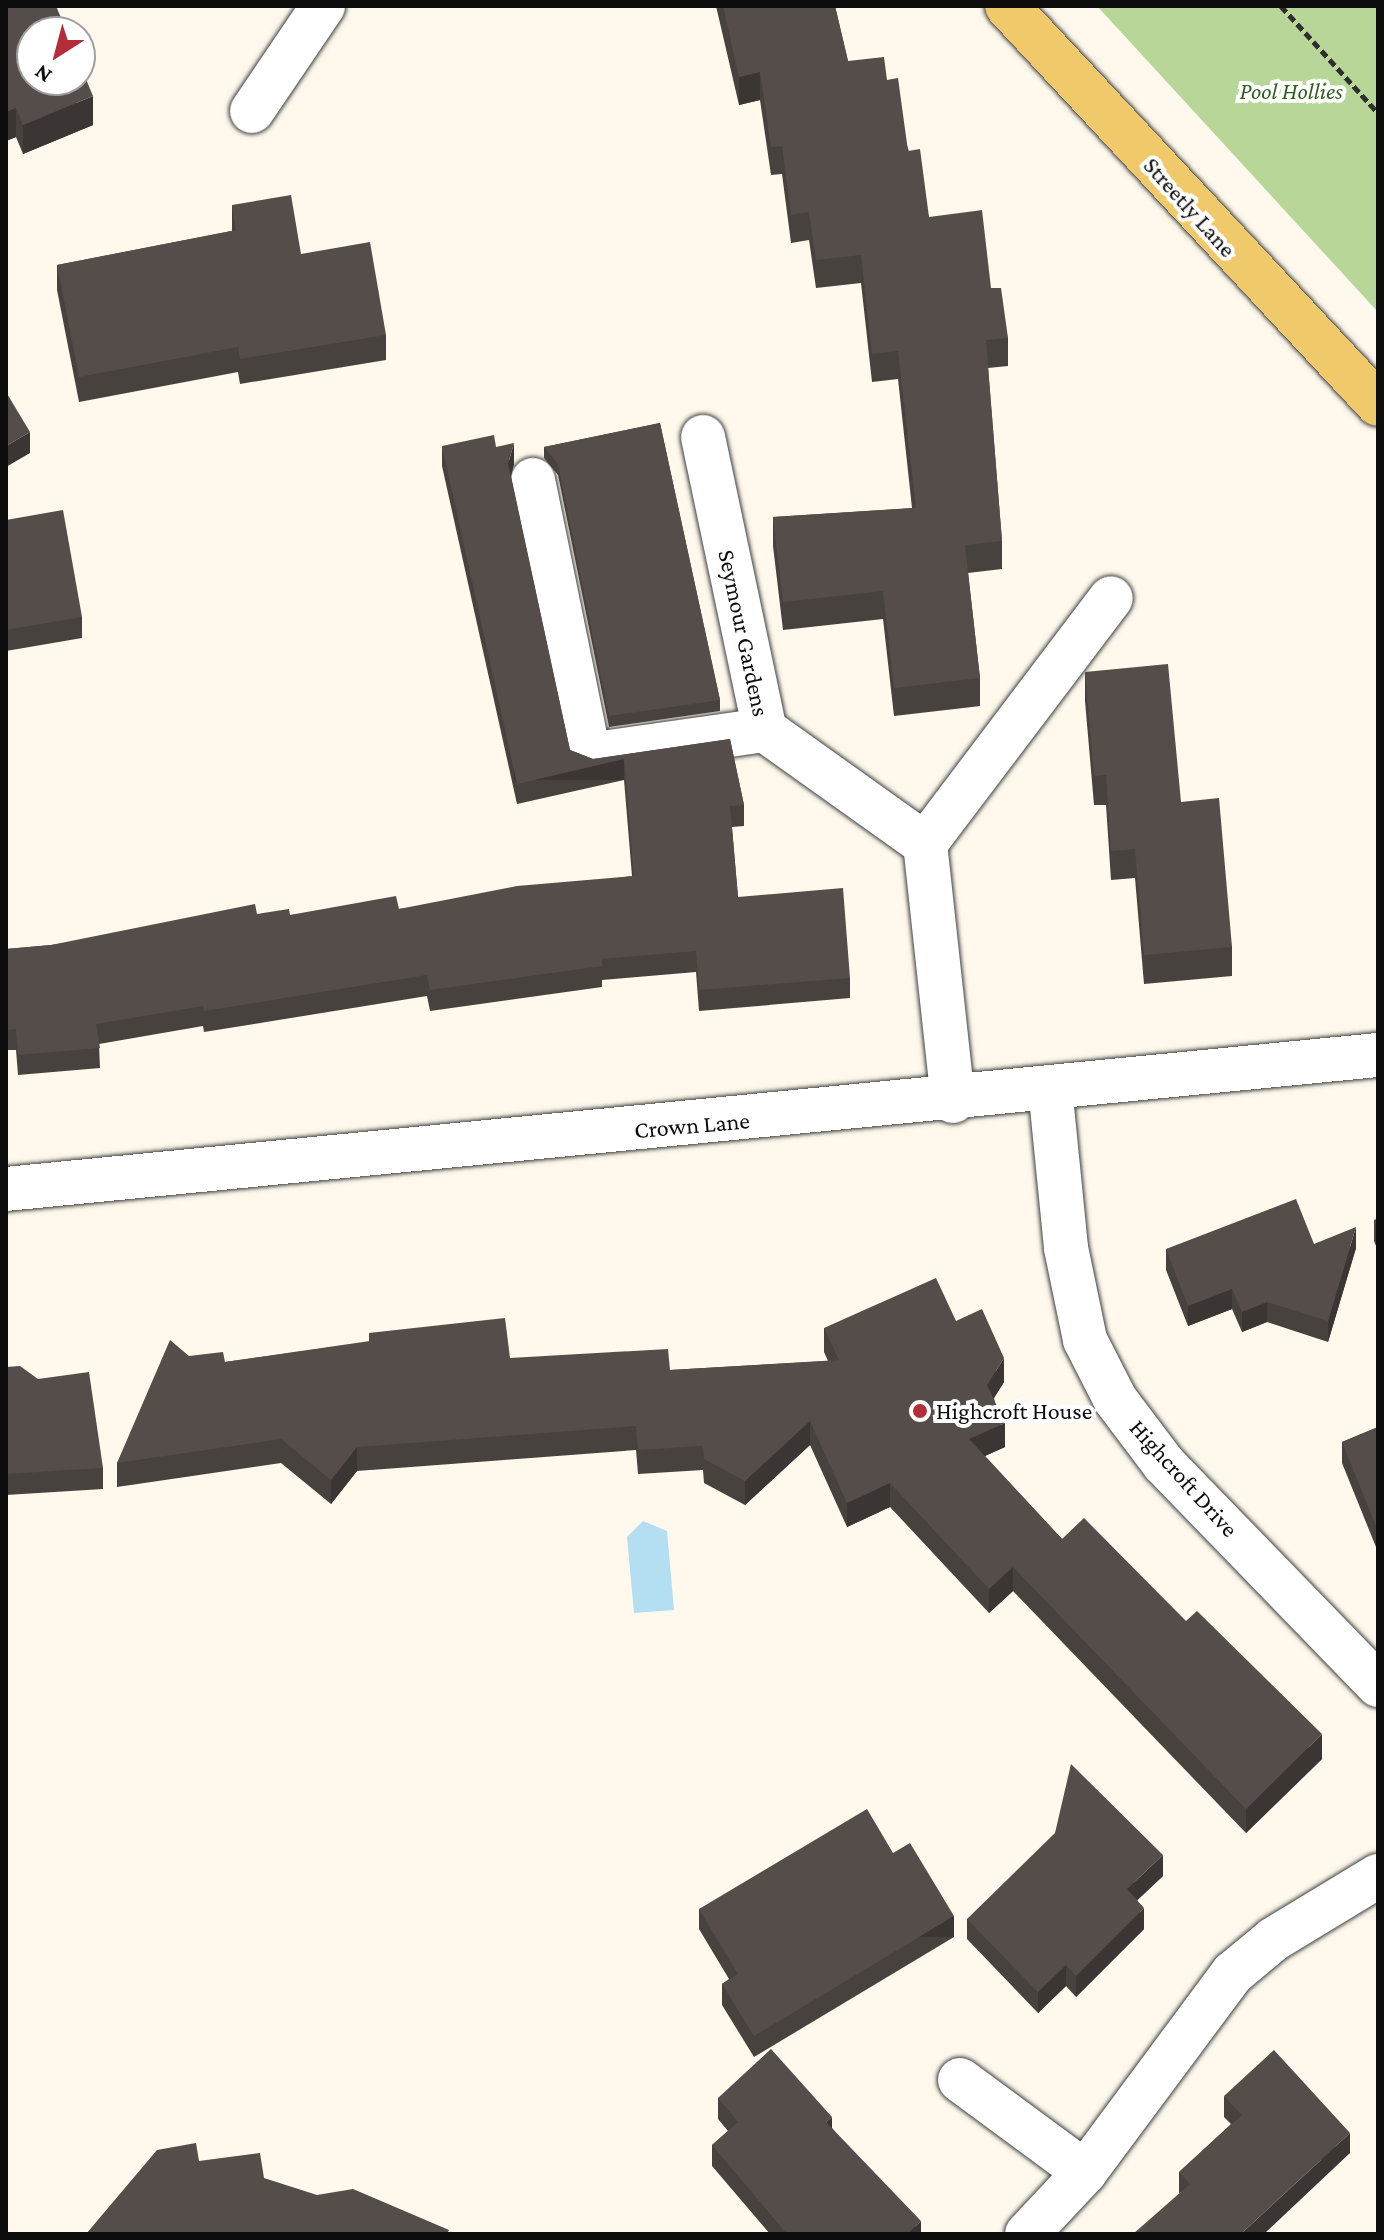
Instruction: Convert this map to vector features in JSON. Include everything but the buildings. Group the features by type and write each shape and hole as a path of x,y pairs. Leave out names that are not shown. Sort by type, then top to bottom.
{"main road":[{"name":"Streetly Lane","path":"1007,6 1378,404"}],"street":[{"path":"252,111 323,6"},
{"name":"Seymour Gardens","path":"703,437 765,730 925,844"},
{"path":"533,480 589,755 765,730"},
{"path":"953,1101 925,844 1111,598"},
{"name":"Crown Lane","path":"6,1189 953,1101 1050,1087 1378,1055"},
{"name":"Highcroft Drive","path":"1050,1087 1066,1248 1085,1340 1115,1399 1164,1464 1378,1685"},
{"path":"1027,2234 1085,2172 1233,1973 1274,1939 1378,1876"},
{"path":"960,2080 1085,2172"}],"path":[{"path":"1281,6 1378,113"}],"green space":[{"name":"Pool Hollies","path":"1097,6 1378,6 1378,312"}],"water":[{"path":"643,1521 667,1531 674,1610 634,1613 627,1537"}],"place":[{"name":"Highcroft House","path":"920,1411"}]}
